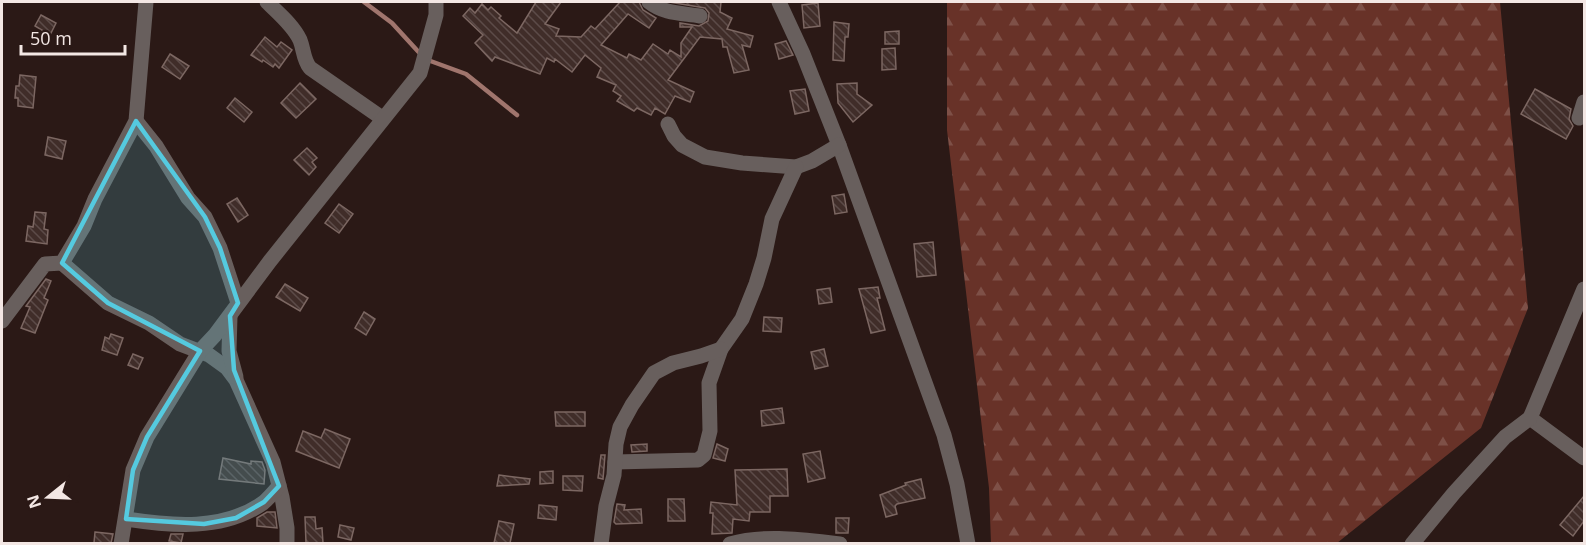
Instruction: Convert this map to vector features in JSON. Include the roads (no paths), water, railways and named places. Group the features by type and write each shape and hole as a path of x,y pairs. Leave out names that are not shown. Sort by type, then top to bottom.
{"street":[{"path":"62,263 84,226 95,199 136,121 146,2"},
{"path":"267,2 293,29 300,41 304,59 310,68 382,118"},
{"path":"121,543 133,470 147,437 200,351 420,72 436,15 436,2"},
{"path":"649,2 668,12 699,16"},
{"path":"779,2 803,54 839,145 944,435 957,484 968,543"},
{"path":"1579,118 1584,102"},
{"path":"136,121 156,146 188,198 205,217 220,248 234,309 229,351 236,380 273,462 287,528 287,543"},
{"path":"668,124 682,145 705,157 742,163 796,167 812,161 839,145"},
{"path":"615,462 701,458 704,455 710,431 709,383 721,349 742,319 764,258 772,219 796,167"},
{"path":"2,321 45,264 62,263 108,303 149,323 180,345 209,356 227,368 236,380"},
{"path":"1412,543 1505,436 1530,418 1584,289"},
{"path":"601,543 606,506 614,475 620,427 632,405 654,373 673,363 721,349"},
{"path":"1530,418 1584,458"},
{"path":"126,519 159,524 204,524 236,518 264,502 279,486"},
{"path":"730,543 741,541 840,543"}],"waterway":[{"path":"364,2 392,23 425,59 466,74 517,115"}]}
